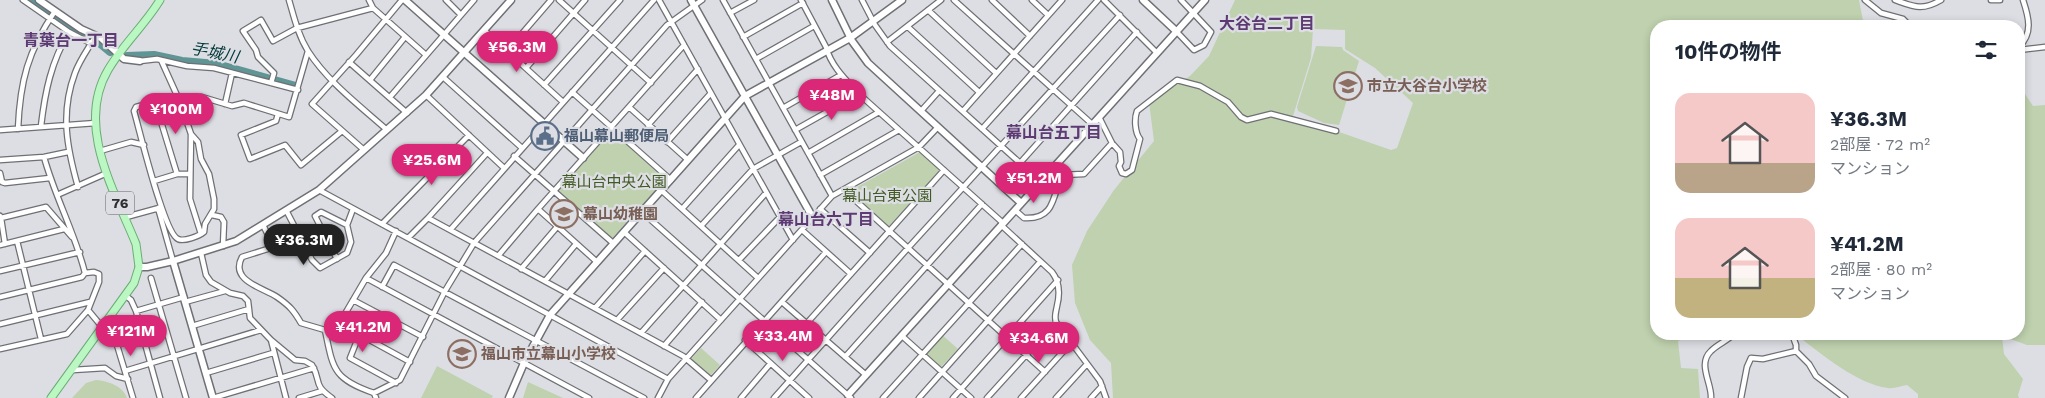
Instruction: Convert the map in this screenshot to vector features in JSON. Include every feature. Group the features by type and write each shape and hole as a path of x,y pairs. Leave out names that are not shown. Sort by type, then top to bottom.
{"main road":[{"name":"76","path":"139,267 136,244 100,151 96,123 98,96 106,72 129,39 149,18 160,0"},
{"path":"51,398 126,296 134,283 139,267"}],"street":[{"path":"23,0 70,32 92,44"},
{"path":"39,0 82,29 96,35 124,59 140,62 152,59 187,66 214,68 298,90"},
{"path":"289,0 297,28 308,51 332,81 386,130"},
{"path":"369,0 373,8 426,55"},
{"path":"364,150 312,104 403,0 583,158"},
{"path":"446,0 461,15"},
{"path":"390,97 474,0"},
{"path":"139,267 172,261 236,242 287,212 319,190 407,113 443,77 512,0"},
{"path":"507,51 551,0"},
{"path":"560,0 651,83"},
{"path":"526,68 585,0"},
{"path":"544,85 620,0"},
{"path":"451,229 654,0"},
{"path":"659,0 793,240"},
{"path":"325,330 330,358 335,369 344,380 375,396 400,380 445,291 474,243 671,22 692,3 702,0"},
{"path":"723,0 832,196"},
{"path":"730,13 754,0"},
{"path":"832,0 850,38 868,63 1021,202"},
{"path":"862,0 873,22 887,42 1040,181"},
{"path":"509,398 524,363 550,315 745,96 850,38 902,0"},
{"path":"887,42 941,0"},
{"path":"954,0 1092,124"},
{"path":"992,0 1030,36"},
{"path":"1032,0 1048,15"},
{"path":"963,111 1062,0"},
{"path":"982,129 1098,0"},
{"path":"1104,0 1157,53"},
{"path":"1144,0 1194,50 1204,45 1211,32 1181,0"},
{"path":"642,212 810,360 849,397 866,375 1021,202 1205,0"},
{"path":"1865,0 1881,13 1904,20"},
{"path":"1895,0 1917,8 1934,5 1941,0"},
{"path":"1991,0 2000,0"},
{"path":"2023,0 2030,27 2025,40"},
{"path":"743,36 802,2 841,75 859,94 982,204 1052,272 1058,280 1058,304 1054,317 1056,322 1102,386 1106,398"},
{"path":"692,3 813,218"},
{"path":"271,83 274,73 258,58 256,50 244,31 261,20 273,41 297,28 373,8"},
{"path":"928,10 996,73"},
{"path":"18,128 26,70 35,44 55,11"},
{"path":"774,398 1120,15"},
{"path":"756,59 814,26"},
{"path":"908,27 979,92"},
{"path":"484,30 563,102"},
{"path":"42,126 45,98 52,66 70,32"},
{"path":"1020,163 1137,32"},
{"path":"78,187 68,152 66,124 70,89 75,72 96,35"},
{"path":"370,80 405,37"},
{"path":"498,256 554,190 684,45"},
{"path":"2025,49 2045,47"},
{"path":"180,102 202,97 232,106 244,103 289,117 308,51"},
{"path":"161,60 180,102 191,134 192,145 189,174 191,206 201,234"},
{"path":"349,62 407,113"},
{"path":"648,125 698,69"},
{"path":"225,104 232,73"},
{"path":"783,108 841,75"},
{"path":"443,77 522,148"},
{"path":"1099,117 1112,144 1120,152 1120,169 1124,174 1129,174 1132,170 1140,139 1138,137 1136,120 1137,111 1173,82 1179,80 1200,86 1228,102 1241,117 1247,120 1272,114 1336,131"},
{"path":"921,111 939,91"},
{"path":"572,92 671,180"},
{"path":"667,142 711,93"},
{"path":"426,94 504,168"},
{"path":"795,130 859,94"},
{"path":"177,96 136,108 134,111 154,181 172,261 213,398 314,368"},
{"path":"155,102 177,174"},
{"path":"629,107 688,160"},
{"path":"808,153 879,112"},
{"path":"278,114 276,121 241,135 250,159 284,146 301,165 342,131"},
{"path":"0,130 96,123"},
{"path":"658,398 668,379 832,196 919,147 938,127"},
{"path":"820,175 899,130"},
{"path":"160,208 169,229 177,239 182,240 204,232 204,224 212,215 214,204 211,179 201,159 198,142 191,134"},
{"path":"382,224 469,135"},
{"path":"100,151 131,142 144,145"},
{"path":"701,226 753,168 802,142"},
{"path":"1053,167 1061,175 1084,174 1112,144"},
{"path":"682,209 739,145"},
{"path":"0,160 44,157 68,152"},
{"path":"408,238 487,153"},
{"path":"514,156 613,243"},
{"path":"44,157 50,178 80,252 85,273"},
{"path":"807,323 870,254 888,230 944,170"},
{"path":"0,173 2,182 5,183 50,178"},
{"path":"57,195 107,173"},
{"path":"154,181 177,174 189,174"},
{"path":"1014,210 1024,218 1042,216 1049,210 1061,175"},
{"path":"319,190 668,379"},
{"path":"661,190 758,278"},
{"path":"844,190 927,265 947,286 1045,372"},
{"path":"641,333 766,193"},
{"path":"845,357 982,204"},
{"path":"64,229 3,244 0,217 46,207 74,239"},
{"path":"126,217 160,208"},
{"path":"287,212 312,260 320,268 347,253 351,242 347,225 353,209"},
{"path":"820,209 870,254"},
{"path":"538,210 597,262"},
{"path":"337,259 315,216 321,212 347,225"},
{"path":"212,215 221,217 224,222 223,246"},
{"path":"739,260 780,217"},
{"path":"428,218 687,358 711,380"},
{"path":"263,225 274,247 242,257 240,261 244,277 254,286 270,292 283,301 296,313 301,323 325,330 342,319 366,278 386,253 396,232"},
{"path":"521,269 557,227"},
{"path":"802,230 851,274"},
{"path":"624,232 721,320"},
{"path":"17,241 41,339"},
{"path":"544,281 576,244"},
{"path":"883,398 1022,244"},
{"path":"594,308 645,251"},
{"path":"0,271 80,252"},
{"path":"696,398 745,340 826,252"},
{"path":"201,253 206,275 211,282 226,291 243,296 249,304 250,318 270,340 295,360 309,363 314,368 317,382 322,391 332,398"},
{"path":"919,398 1040,262"},
{"path":"382,287 394,265 644,398"},
{"path":"617,320 664,268"},
{"path":"0,297 82,277 85,273 94,272 99,274 99,282 88,310 67,334 0,349"},
{"path":"151,278 186,398"},
{"path":"366,278 589,398"},
{"path":"953,398 1058,280"},
{"path":"136,311 159,304 226,291"},
{"path":"126,296 131,300 136,311 136,318 160,398"},
{"path":"353,300 423,337"},
{"path":"0,324 90,302"},
{"path":"664,346 702,302"},
{"path":"782,302 866,375"},
{"path":"192,326 249,309"},
{"path":"88,310 103,328"},
{"path":"133,398 117,345 118,340 136,318"},
{"path":"342,319 356,343"},
{"path":"988,398 1056,322"},
{"path":"125,371 261,330"},
{"path":"902,336 971,398"},
{"path":"396,382 350,358 356,343 366,338 410,362"},
{"path":"270,340 286,398"},
{"path":"745,340 808,398"},
{"path":"1711,398 1704,367 1706,358 1709,352 1726,340"},
{"path":"1794,340 1796,351"},
{"path":"1021,398 1071,343"},
{"path":"1741,398 1746,367 1751,358 1763,359 1796,351"},
{"path":"1796,351 1805,358 1816,376 1845,398"},
{"path":"206,373 273,353"},
{"path":"741,398 770,364"},
{"path":"1056,398 1087,364"},
{"path":"73,370 104,368 116,376 128,380"},
{"path":"1091,398 1102,386"},
{"path":"300,398 322,391"}],"green space":[{"path":"1235,0 1859,0 1863,20 1650,20 1650,340 1680,340 1678,341 1681,368 1698,369 1700,398 1113,398 1111,363 1090,340 1075,303 1072,265 1087,231 1114,190 1154,141 1149,102 1190,76 1209,56","holes":["1313,29 1345,30 1345,49 1375,68 1413,103 1397,148 1391,150 1293,116 1311,58"]},
{"path":"1316,46 1342,47 1343,50 1359,61 1339,125 1324,123 1298,111 1297,107"},
{"path":"2025,94 2033,106 2045,105 2045,345 2027,345 2013,340 2025,340"},
{"name":"幕山台中央公園","path":"613,130 664,178 660,186 612,238 558,190"},
{"name":"幕山台東公園","path":"920,152 940,170 888,227 850,191"},
{"path":"940,333 958,349 939,369 922,354"},
{"path":"1803,340 2002,340 2004,354 2023,379 2018,395 2019,398 1918,398 1918,394 1907,385 1888,388 1876,385 1864,381 1830,360"},
{"path":"701,348 720,365 711,375 691,359"},
{"path":"437,366 493,396 492,398 421,398"},
{"path":"96,380 119,387 127,398 72,398 86,383"},
{"path":"528,382 563,398 523,398"}],"waterway":[{"name":"手城川","path":"31,0 84,36 98,42 110,52"},
{"name":"手城川","path":"127,56 154,55 182,61 217,64 296,86"}],"place":[{"name":"市立大谷台小学校","path":"1348,86"},
{"name":"福山幕山郵便局","path":"545,136"},
{"name":"幕山幼稚園","path":"564,214"},
{"name":"福山市立幕山小学校","path":"462,354"}],"district":[{"name":"大谷台二丁目","path":"1267,23"},
{"name":"青葉台一丁目","path":"71,40"},
{"name":"幕山台五丁目","path":"1054,132"},
{"name":"幕山台六丁目","path":"826,219"}]}
